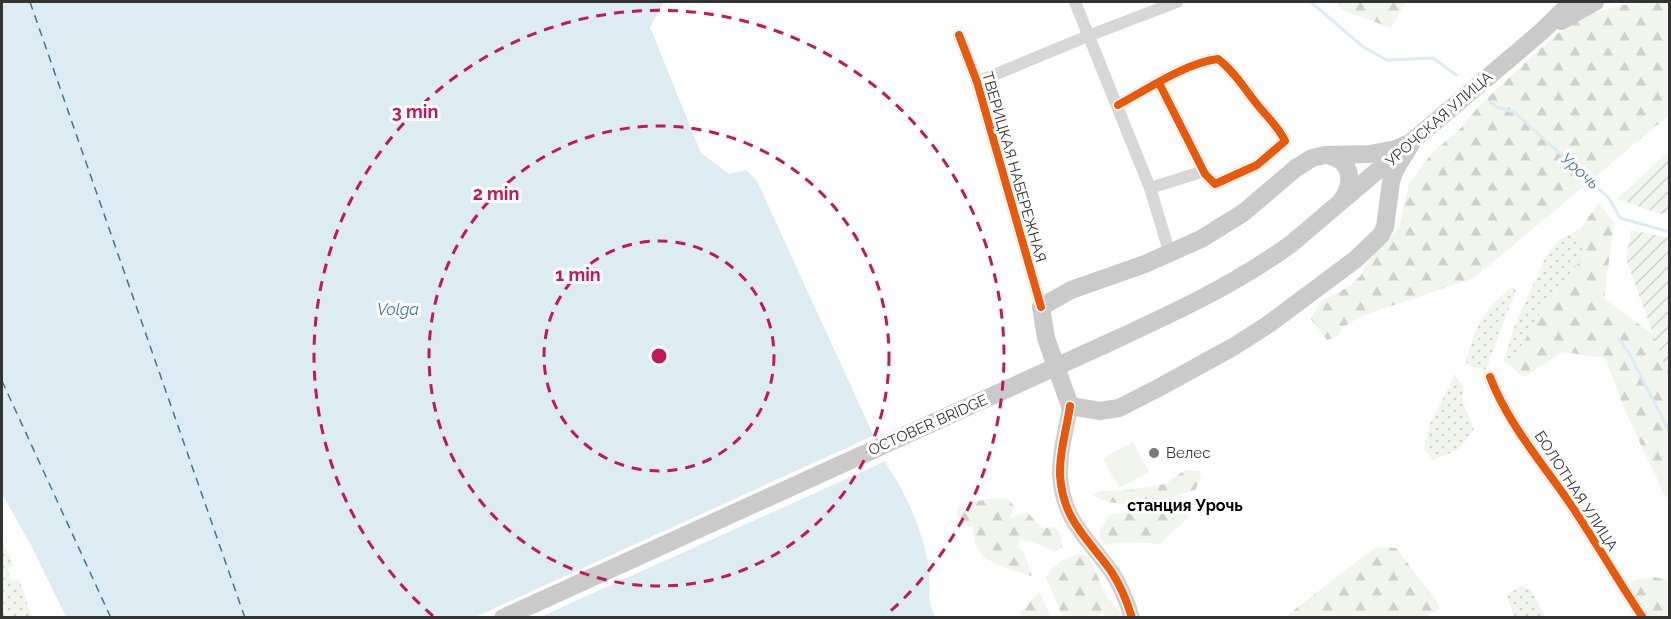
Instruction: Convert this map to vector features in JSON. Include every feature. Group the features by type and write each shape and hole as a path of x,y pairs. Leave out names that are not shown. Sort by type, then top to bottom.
{"main road":[{"name":"УРОЧСКАЯ УЛИЦА","path":"1337,206 1541,32 1572,2"},
{"name":"УРОЧСКАЯ УЛИЦА","path":"1541,32 1595,2"},
{"path":"1412,142 1395,170 1391,182 1387,220 1381,234 1356,258 1277,318 1233,347 1119,408 1100,411 1070,406 1046,338 1041,307 1083,285 1170,254 1225,225 1304,162 1325,155 1370,154 1396,149 1412,142"},
{"path":"1325,155 1339,158 1347,167 1349,174 1348,188 1337,206"},
{"path":"1337,206 1360,195 1374,197 1384,206 1387,220"},
{"name":"OCTOBER BRIDGE","path":"503,618 1104,345 1234,282 1291,244 1337,206"}],"street":[{"path":"1075,2 1150,188 1170,254"},
{"path":"977,82 1177,2"},
{"name":"ТВЕРИЦКАЯ НАБЕРЕЖНАЯ","path":"958,35 977,82 1041,307"},
{"path":"1118,105 1159,83 1186,69 1218,59 1230,68 1257,105 1280,131 1285,141 1257,165 1215,184 1202,169 1159,83"},
{"path":"1150,188 1198,173 1202,169"},
{"name":"БОЛОТНАЯ УЛИЦА","path":"1490,377 1500,401 1579,517 1618,582 1643,618"},
{"path":"1070,406 1060,472 1070,516 1074,525 1111,572 1124,593 1132,618"}],"green space":[{"path":"1337,2 1406,2 1391,28 1342,10"},
{"path":"1669,2 1669,115 1474,278 1362,316 1343,327 1338,336 1327,340 1311,319 1321,301 1350,286 1361,275 1369,259 1399,228 1409,183 1433,152 1459,130 1482,103 1553,37 1581,17 1622,5"},
{"path":"1669,151 1669,213 1661,214 1617,199"},
{"path":"1599,203 1614,223 1604,299 1654,335 1669,378 1670,495 1666,498 1626,413 1605,358 1563,352 1524,377 1510,366 1545,305 1584,256 1579,230"},
{"path":"1579,230 1584,256 1545,305 1510,366 1504,361 1514,327 1547,254 1562,238"},
{"path":"1631,230 1669,238 1669,378 1626,259"},
{"path":"1512,286 1516,290 1486,369 1475,368 1465,362 1476,329 1489,308"},
{"path":"1455,375 1463,386 1463,403 1474,430 1458,450 1433,460 1424,448 1430,424"},
{"path":"1133,442 1149,472 1119,488 1103,458"},
{"path":"1185,470 1199,471 1201,479 1195,490 1170,498 1129,504 1103,500 1092,495 1100,491 1130,490 1165,484"},
{"path":"996,498 1009,500 1014,506 1010,518 1027,512 1042,528 1054,527 1060,533 1062,546 1056,552 1032,542 1020,540 1017,547 1023,551 1032,576 1007,569 990,561 978,549 973,527 967,526 957,512 960,504"},
{"path":"1171,508 1191,510 1186,520 1159,544 1129,542 1103,545 1099,533 1109,515"},
{"path":"2,541 13,565 7,569 12,581 19,579 32,617 2,617"},
{"path":"1376,547 1396,548 1436,600 1440,609 1422,618 1285,617"},
{"path":"1078,554 1089,556 1106,596 1124,617 1104,617 1102,611 1099,617 1063,617 1046,578 1055,566"},
{"path":"1655,577 1669,581 1669,617 1648,617 1628,586 1633,580"},
{"path":"1521,586 1531,590 1546,617 1516,617 1513,614 1506,595"},
{"path":"1039,592 1051,617 1021,617 1020,613"}],"water":[{"name":"Volga","path":"2,2 664,2 650,27 701,153 729,174 746,170 757,181 888,467 913,513 925,551 929,570 931,606 936,617 66,617 32,547 2,494"}],"pier":[{"path":"877,434 888,460 538,618 475,617"}],"waterway":[{"name":"Урочь","path":"1311,2 1362,46 1387,60 1433,58 1456,75"},
{"name":"Урочь","path":"1490,102 1497,107 1514,112 1609,198 1620,218 1670,232"},
{"path":"1618,338 1629,353 1670,433"}],"ferry route":[{"path":"30,2 245,618"},
{"path":"2,381 111,618"}],"cycle path":[{"path":"959,35 977,82 1041,307"},
{"path":"1118,105 1180,71 1205,61 1218,59 1238,80 1285,141 1257,165 1215,184 1205,174 1159,83"},
{"path":"1490,377 1516,427 1571,505 1643,618"},
{"path":"1070,406 1060,466 1062,491 1066,505 1078,528 1115,577 1132,618"}],"place":[{"name":"Велес","path":"1154,453"}],"district":[{"name":"станция Урочь","path":"1185,505"}]}
